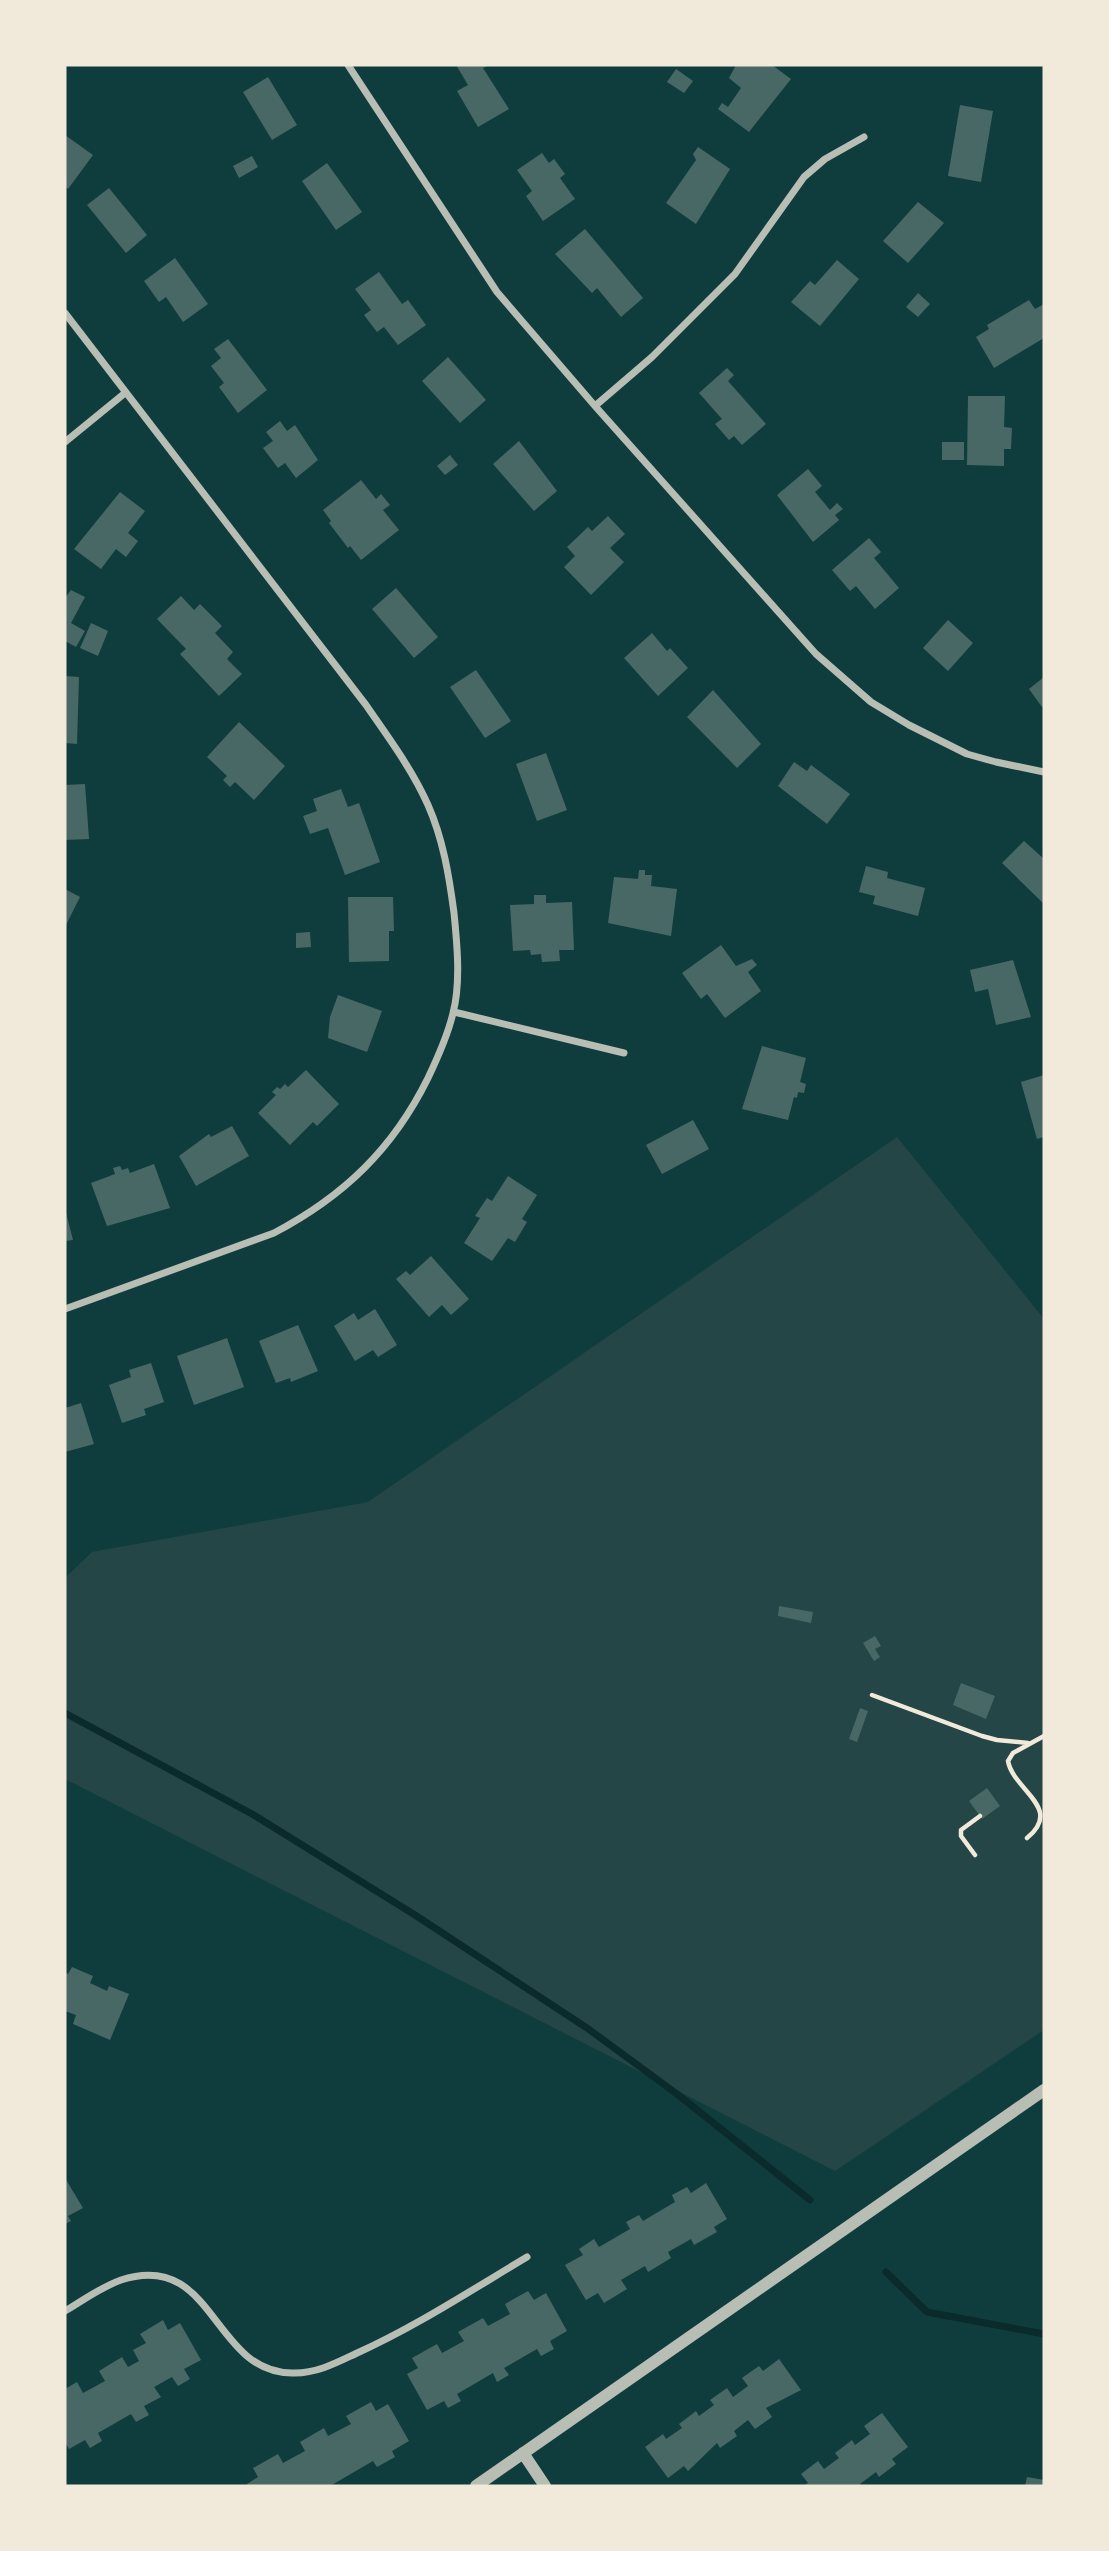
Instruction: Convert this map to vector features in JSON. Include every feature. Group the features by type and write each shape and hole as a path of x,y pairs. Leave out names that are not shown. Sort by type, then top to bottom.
{"street":[{"path":"348,65 497,292 595,407 816,654 871,702 909,725 967,754 1044,772"},
{"path":"595,407 652,357 735,274 804,177 825,159 864,138"},
{"path":"65,313 366,705 407,765 439,833 449,873 457,944 454,1012 438,1058 415,1105 376,1157 334,1196 304,1217 255,1241 65,1310"},
{"path":"65,442 125,393"},
{"path":"454,1012 624,1053"},
{"path":"476,2486 1044,2090"},
{"path":"65,2311 119,2281 144,2275 162,2276 183,2284 199,2299 237,2349 271,2369 293,2374 324,2369 385,2341 527,2257"},
{"path":"523,2453 545,2486"}],"path":[{"path":"872,1695 982,1736 1028,1743"},
{"path":"1027,1838 1038,1829 1041,1820 1035,1802 1009,1768 1008,1760 1028,1743 1044,1736"},
{"path":"975,1855 961,1836 961,1830 980,1816"}],"shaded area":[{"path":"897,1137 1044,1319 1044,2030 835,2171 65,1779 65,1578 92,1552 368,1502"}],"building":[{"path":"456,65 489,65 483,68 509,109 478,127 457,91 468,85"},
{"path":"736,65 772,65 791,79 749,132 718,109 722,103 728,107 741,88 729,78"},
{"path":"676,69 693,81 684,93 667,82"},
{"path":"268,77 297,125 272,140 243,92"},
{"path":"960,105 993,111 981,182 948,176"},
{"path":"65,135 93,155 68,189 65,186"},
{"path":"698,147 730,169 696,224 666,203 696,160 693,154"},
{"path":"542,153 549,163 554,159 565,174 560,178 575,199 543,221 526,196 532,191 517,170"},
{"path":"252,156 258,167 239,178 233,166"},
{"path":"327,163 362,212 336,230 302,181"},
{"path":"109,188 147,235 126,253 87,205"},
{"path":"918,202 944,223 908,263 883,241"},
{"path":"585,229 643,298 621,317 597,288 592,293 555,254"},
{"path":"175,258 208,304 183,322 166,297 159,302 144,281"},
{"path":"837,260 859,279 820,326 791,302 810,281 815,285"},
{"path":"379,272 402,304 408,300 426,325 398,345 384,327 377,332 364,315 371,310 355,289"},
{"path":"918,293 930,304 918,317 906,307"},
{"path":"1029,300 1035,309 1044,304 1044,338 994,368 976,337 989,329 987,325"},
{"path":"228,339 267,390 238,413 219,387 224,383 211,366 221,358 214,349"},
{"path":"448,357 486,400 460,423 422,381"},
{"path":"727,368 734,375 728,381 766,424 742,445 734,436 729,440 715,424 722,419 699,393"},
{"path":"968,396 1005,396 1004,427 1012,428 1011,449 1004,449 1004,466 967,465"},
{"path":"280,421 287,431 295,425 318,460 296,478 285,463 278,468 263,448 273,441 266,432"},
{"path":"519,441 557,491 534,511 493,464"},
{"path":"942,442 964,442 964,460 942,460"},
{"path":"450,455 458,465 445,475 437,466"},
{"path":"808,469 822,486 815,492 830,510 837,503 843,509 835,515 839,520 813,542 777,495"},
{"path":"361,480 376,499 381,494 390,505 383,510 399,530 361,560 329,523 331,521 323,510"},
{"path":"120,492 145,511 128,533 138,541 126,557 116,549 101,569 74,549"},
{"path":"608,516 625,534 610,548 624,562 591,595 564,567 575,556 567,547 588,527 592,531"},
{"path":"869,538 881,552 874,558 899,588 875,609 856,586 850,591 832,570"},
{"path":"396,588 438,637 414,658 372,609"},
{"path":"71,590 85,597 71,623 85,631 76,647 65,641 65,598"},
{"path":"181,596 194,610 200,604 222,626 215,633 233,652 227,659 242,674 219,696 180,654 186,649 157,619"},
{"path":"948,620 973,643 948,671 923,648"},
{"path":"91,623 108,631 98,656 80,648"},
{"path":"652,633 667,651 670,648 688,668 658,696 624,658"},
{"path":"476,670 511,721 485,738 450,687"},
{"path":"65,676 79,677 77,744 65,743"},
{"path":"1044,677 1044,705 1042,707 1029,689"},
{"path":"713,690 761,744 737,768 687,717"},
{"path":"239,722 285,766 254,800 235,782 230,787 223,780 227,776 207,757"},
{"path":"546,753 567,810 537,821 516,764"},
{"path":"794,762 807,771 811,765 850,794 827,824 778,786"},
{"path":"85,784 89,839 65,840 65,785"},
{"path":"341,789 348,807 359,803 380,862 345,875 328,828 310,834 303,816 317,811 313,799"},
{"path":"1024,841 1044,859 1044,904 1002,863"},
{"path":"866,866 888,872 887,878 925,888 918,916 873,904 875,896 859,892"},
{"path":"639,870 645,870 645,875 652,875 651,886 677,889 671,936 608,923 614,877 638,879"},
{"path":"65,889 80,897 65,927"},
{"path":"534,895 546,895 546,903 572,902 574,950 559,950 560,961 542,962 541,954 531,955 530,950 513,951 510,905 534,904"},
{"path":"348,897 393,897 394,931 389,931 389,961 349,962"},
{"path":"310,932 311,947 296,948 296,933"},
{"path":"721,945 736,966 752,959 757,965 748,972 761,991 725,1018 707,994 701,999 682,973"},
{"path":"1013,960 1031,1017 996,1025 988,989 975,992 970,970"},
{"path":"338,995 382,1011 367,1052 328,1038 330,1017"},
{"path":"762,1046 806,1058 800,1082 806,1084 804,1093 798,1092 797,1098 794,1097 788,1120 742,1109"},
{"path":"306,1070 339,1104 317,1126 313,1122 290,1145 258,1113 276,1095 272,1092 277,1087 280,1089 285,1084 288,1087"},
{"path":"1044,1075 1044,1137 1037,1139 1021,1082"},
{"path":"693,1120 709,1149 662,1174 646,1145"},
{"path":"232,1126 249,1156 196,1186 179,1156 209,1134 211,1137"},
{"path":"154,1164 170,1208 107,1226 91,1183 115,1174 113,1168 128,1168 130,1173"},
{"path":"508,1176 537,1195 522,1219 527,1222 515,1242 508,1238 492,1261 464,1243 480,1218 475,1216 487,1198 492,1201"},
{"path":"65,1209 73,1240 65,1241"},
{"path":"431,1256 469,1299 451,1315 442,1305 429,1317 396,1279 406,1271 410,1275"},
{"path":"375,1309 397,1345 378,1357 373,1350 355,1361 334,1326 354,1313 358,1320"},
{"path":"298,1325 318,1371 291,1382 290,1378 276,1383 259,1341"},
{"path":"227,1338 244,1387 194,1405 177,1356"},
{"path":"151,1363 164,1402 144,1409 146,1415 122,1423 109,1385 131,1377 129,1370"},
{"path":"81,1403 94,1444 65,1452 65,1408"},
{"path":"779,1606 813,1612 811,1623 778,1616"},
{"path":"875,1636 881,1646 875,1649 880,1657 874,1661 863,1643"},
{"path":"961,1683 995,1696 986,1719 953,1705"},
{"path":"860,1708 868,1711 857,1742 849,1739"},
{"path":"987,1788 1000,1806 982,1819 969,1801"},
{"path":"72,1967 93,1976 90,1983 107,1991 109,1986 129,1994 110,2040 73,2024 76,2015 65,2011 65,1972 68,1974"},
{"path":"65,2178 83,2208 68,2216 71,2221 65,2224"},
{"path":"706,2183 727,2219 714,2227 717,2232 694,2245 691,2239 668,2252 671,2258 648,2272 645,2266 621,2280 627,2289 604,2303 598,2293 586,2300 565,2265 583,2255 579,2249 594,2239 599,2247 630,2229 626,2222 639,2215 643,2221 675,2202 672,2195 687,2187 691,2193"},
{"path":"528,2291 534,2300 546,2293 567,2331 550,2341 554,2349 541,2356 537,2349 504,2368 509,2375 497,2382 493,2373 457,2394 461,2401 448,2408 444,2401 427,2410 407,2374 418,2368 412,2358 437,2344 442,2353 464,2341 458,2332 483,2318 488,2326 510,2314 505,2304"},
{"path":"163,2320 168,2330 180,2323 201,2360 184,2369 190,2379 178,2386 172,2377 154,2387 161,2397 144,2406 149,2415 136,2422 131,2414 98,2433 102,2441 90,2448 85,2440 69,2449 65,2442 65,2389 77,2382 83,2393 105,2381 99,2371 122,2357 128,2367 139,2361 133,2350 146,2343 140,2334"},
{"path":"779,2359 801,2390 766,2408 772,2417 755,2429 748,2420 734,2431 737,2436 720,2448 717,2443 688,2471 684,2466 668,2478 645,2447 663,2434 666,2439 682,2428 679,2424 696,2411 699,2416 714,2405 710,2400 727,2388 733,2397 748,2386 742,2378 759,2366 763,2371"},
{"path":"371,2402 376,2411 388,2404 409,2441 392,2451 395,2457 377,2467 373,2461 330,2486 248,2486 247,2484 258,2477 253,2468 278,2454 283,2463 305,2451 300,2442 324,2428 328,2436 351,2424 346,2416"},
{"path":"882,2413 908,2447 892,2459 896,2464 879,2477 876,2472 860,2484 862,2486 803,2486 808,2483 801,2474 818,2461 824,2469 839,2458 835,2453 852,2440 855,2445 870,2434 864,2426"},
{"path":"1027,2477 1044,2480 1044,2486 1025,2486"}],"waterway":[{"path":"65,1713 252,1814 415,1915 587,2028 677,2094 810,2200"},
{"path":"886,2272 927,2312 1044,2334"}]}
